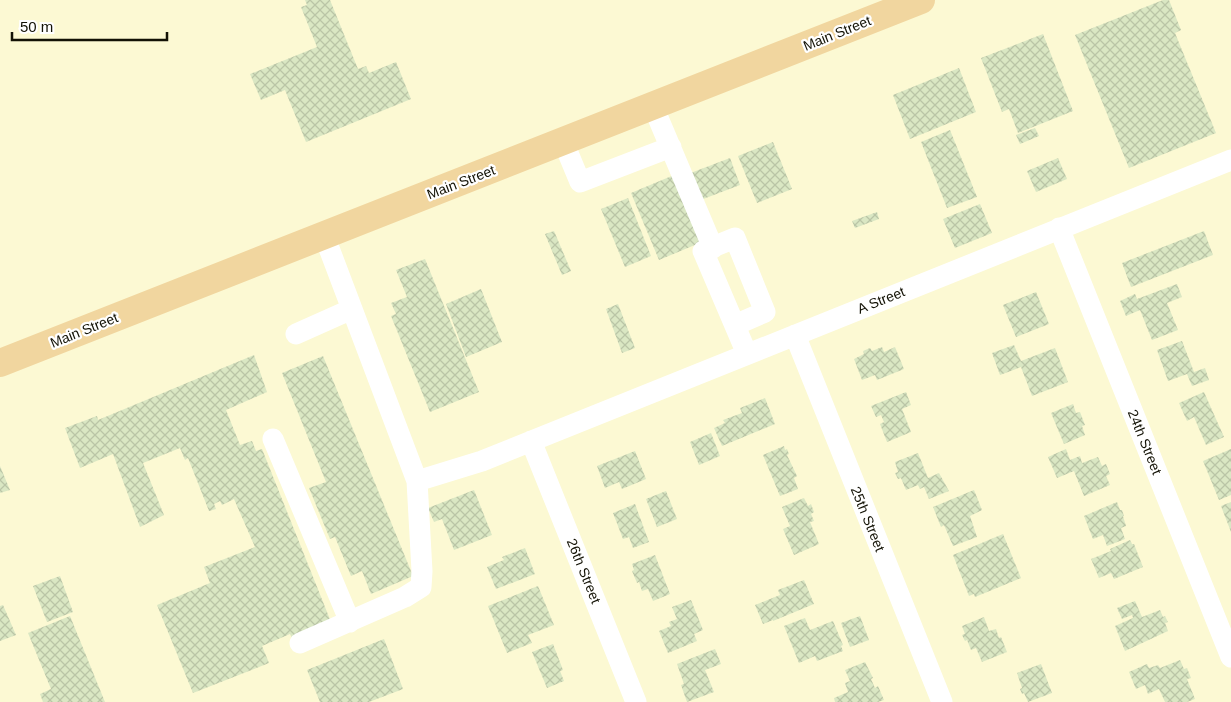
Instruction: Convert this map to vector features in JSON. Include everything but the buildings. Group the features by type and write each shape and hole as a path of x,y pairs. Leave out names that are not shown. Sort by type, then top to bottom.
{"main road":[{"name":"Main Street","path":"0,363 921,0"}],"street":[{"path":"653,106 713,248"},
{"path":"563,141 580,182 671,147"},
{"name":"A Street","path":"417,481 482,461 1231,160"},
{"name":"24th Street","path":"1059,228 1231,657"},
{"path":"300,643 405,597 421,587 422,571 417,481 324,235"},
{"path":"735,326 765,312 735,238 703,251 735,326 747,354"},
{"path":"296,334 352,309"},
{"name":"25th Street","path":"794,335 942,702"},
{"path":"273,439 350,622"},
{"name":"26th Street","path":"531,441 636,702"}]}
